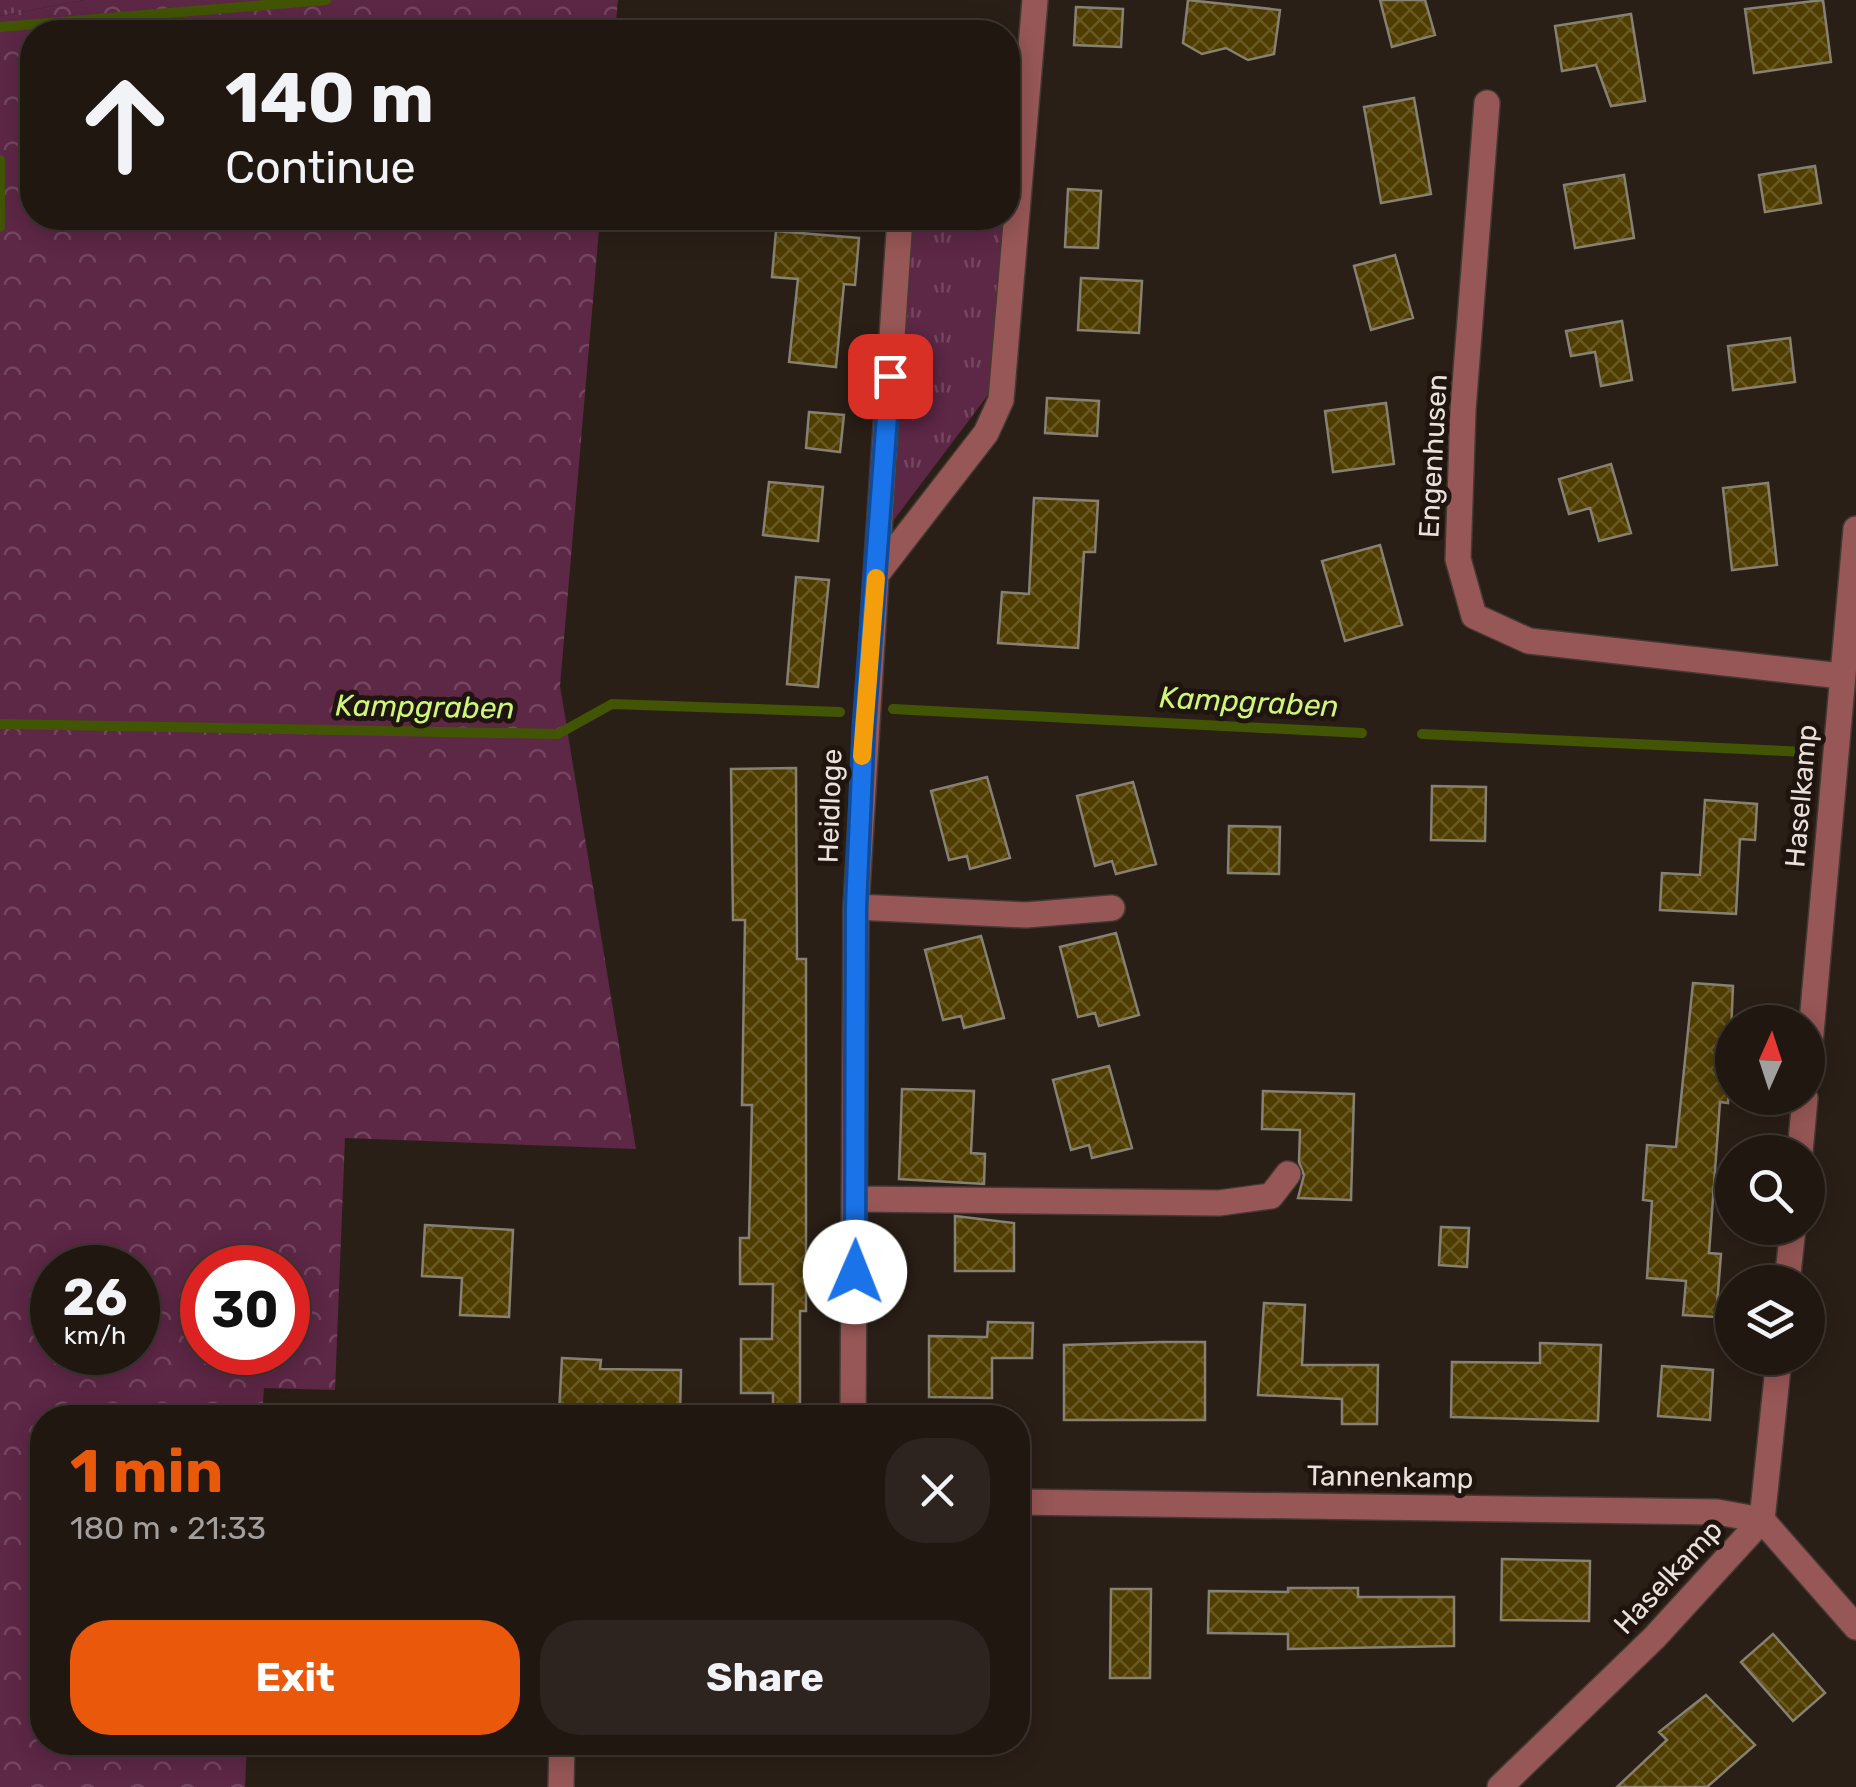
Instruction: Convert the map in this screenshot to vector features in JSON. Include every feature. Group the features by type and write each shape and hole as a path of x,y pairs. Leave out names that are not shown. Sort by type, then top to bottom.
{"street":[{"path":"1020,171 1035,0"},
{"name":"Engenhusen","path":"1487,104 1463,410 1458,559 1474,616 1530,641 1840,676"},
{"name":"Heidloge","path":"853,1405 856,907 899,230"},
{"path":"876,575 986,433 1000,400 1015,230"},
{"name":"Haselkamp","path":"1813,1005 1856,529"},
{"path":"856,907 1026,915 1112,908"},
{"path":"856,1199 1219,1203 1271,1196 1288,1174"},
{"name":"Haselkamp","path":"1500,1787 1655,1637 1762,1520 1777,1375"},
{"name":"Tannenkamp","path":"1030,1502 1697,1512 1762,1520"},
{"path":"1762,1520 1856,1627"},
{"path":"561,1787 562,1755"}],"green space":[{"path":"0,0 85,0 0,16"},
{"path":"85,0 618,0 616,20 20,20 20,230 599,230 560,686 636,1149 345,1138 335,1390 264,1388 263,1405 30,1405 30,1755 246,1755 245,1787 0,1787 0,16"},
{"path":"904,230 1003,230 994,387 887,529"}],"building":[{"path":"1188,0 1280,10 1274,54 1248,60 1226,48 1202,54 1183,43"},
{"path":"1380,0 1425,0 1435,35 1392,47"},
{"path":"1823,0 1831,62 1754,73 1745,9"},
{"path":"1076,7 1123,9 1121,47 1074,45"},
{"path":"1631,14 1645,101 1611,106 1596,65 1562,71 1555,26"},
{"path":"1414,98 1431,194 1381,203 1364,107"},
{"path":"1815,166 1821,203 1765,212 1759,175"},
{"path":"1624,175 1634,238 1575,248 1564,185"},
{"path":"1068,189 1101,191 1098,248 1065,247"},
{"path":"776,231 859,238 855,285 844,284 836,367 789,362 798,279 772,277"},
{"path":"1395,255 1413,318 1371,330 1354,266"},
{"path":"1081,278 1142,281 1139,333 1078,330"},
{"path":"1622,321 1632,380 1601,386 1595,352 1571,356 1566,331"},
{"path":"1790,338 1795,382 1733,390 1728,346"},
{"path":"1047,398 1099,401 1097,436 1045,433"},
{"path":"1386,403 1394,464 1333,472 1325,411"},
{"path":"809,412 844,415 840,452 806,448"},
{"path":"1611,464 1631,533 1599,541 1590,508 1569,514 1559,479"},
{"path":"769,482 823,487 818,541 763,535"},
{"path":"1768,483 1777,565 1732,570 1723,488"},
{"path":"1034,498 1098,501 1095,552 1084,552 1078,648 998,643 1002,592 1029,594"},
{"path":"1380,545 1402,625 1345,641 1322,561"},
{"path":"796,577 829,580 818,687 787,684"},
{"path":"796,768 797,959 806,959 806,1311 800,1311 800,1405 773,1405 773,1393 741,1393 741,1339 772,1339 773,1284 740,1284 740,1238 749,1238 752,1105 742,1105 745,920 733,920 731,769"},
{"path":"987,777 1010,858 970,869 967,856 949,860 931,791"},
{"path":"1133,782 1156,864 1116,874 1112,861 1095,866 1077,796"},
{"path":"1432,786 1486,787 1485,841 1431,840"},
{"path":"1705,800 1757,804 1755,840 1740,839 1736,914 1660,910 1662,873 1700,875"},
{"path":"1229,826 1280,827 1279,874 1228,873"},
{"path":"1116,933 1139,1015 1099,1026 1095,1013 1078,1017 1060,947"},
{"path":"981,936 1004,1018 964,1028 961,1016 943,1020 925,950"},
{"path":"1693,983 1733,986 1732,1005 1715,1005 1715,1115 1719,1115 1709,1253 1721,1254 1720,1265 1715,1265 1715,1317 1683,1315 1686,1281 1647,1278 1652,1201 1643,1200 1647,1145 1676,1147"},
{"path":"1109,1066 1132,1148 1092,1158 1089,1145 1071,1150 1053,1080"},
{"path":"902,1089 974,1091 971,1153 985,1154 984,1184 899,1179"},
{"path":"1263,1091 1354,1094 1351,1200 1298,1198 1304,1175 1299,1162 1300,1130 1262,1129"},
{"path":"955,1216 1014,1223 1014,1271 955,1271"},
{"path":"425,1225 513,1230 509,1317 460,1315 462,1278 422,1276"},
{"path":"1441,1227 1469,1228 1467,1267 1439,1265"},
{"path":"1264,1303 1305,1305 1302,1365 1378,1365 1377,1424 1342,1424 1342,1399 1258,1395"},
{"path":"988,1322 1033,1323 1032,1358 992,1358 992,1398 929,1397 929,1336 987,1337"},
{"path":"1205,1342 1205,1420 1064,1420 1064,1345"},
{"path":"1540,1343 1601,1345 1598,1421 1451,1417 1452,1362 1540,1363"},
{"path":"562,1358 601,1360 600,1369 681,1370 680,1405 559,1405"},
{"path":"1662,1366 1713,1370 1710,1420 1658,1416"},
{"path":"1502,1559 1590,1561 1589,1621 1501,1620"},
{"path":"1288,1588 1358,1588 1358,1597 1454,1597 1454,1646 1288,1649 1288,1634 1208,1633 1209,1591 1288,1592"},
{"path":"1111,1589 1151,1589 1150,1678 1110,1678"},
{"path":"1773,1634 1825,1693 1793,1721 1741,1662"},
{"path":"1706,1695 1755,1745 1707,1787 1617,1787 1667,1740 1659,1732"}],"waterway":[{"path":"85,20 326,0"},
{"path":"0,27 20,25"},
{"path":"0,160 0,227"},
{"name":"Kampgraben","path":"0,724 558,734 612,704 840,712"},
{"name":"Kampgraben","path":"893,709 1362,733"},
{"name":"Kampgraben","path":"1422,734 1807,752"}],"slow traffic":[{"path":"862,756 876,578"}],"route":[{"path":"855,1272 856,907 864,726 890,376"}]}
